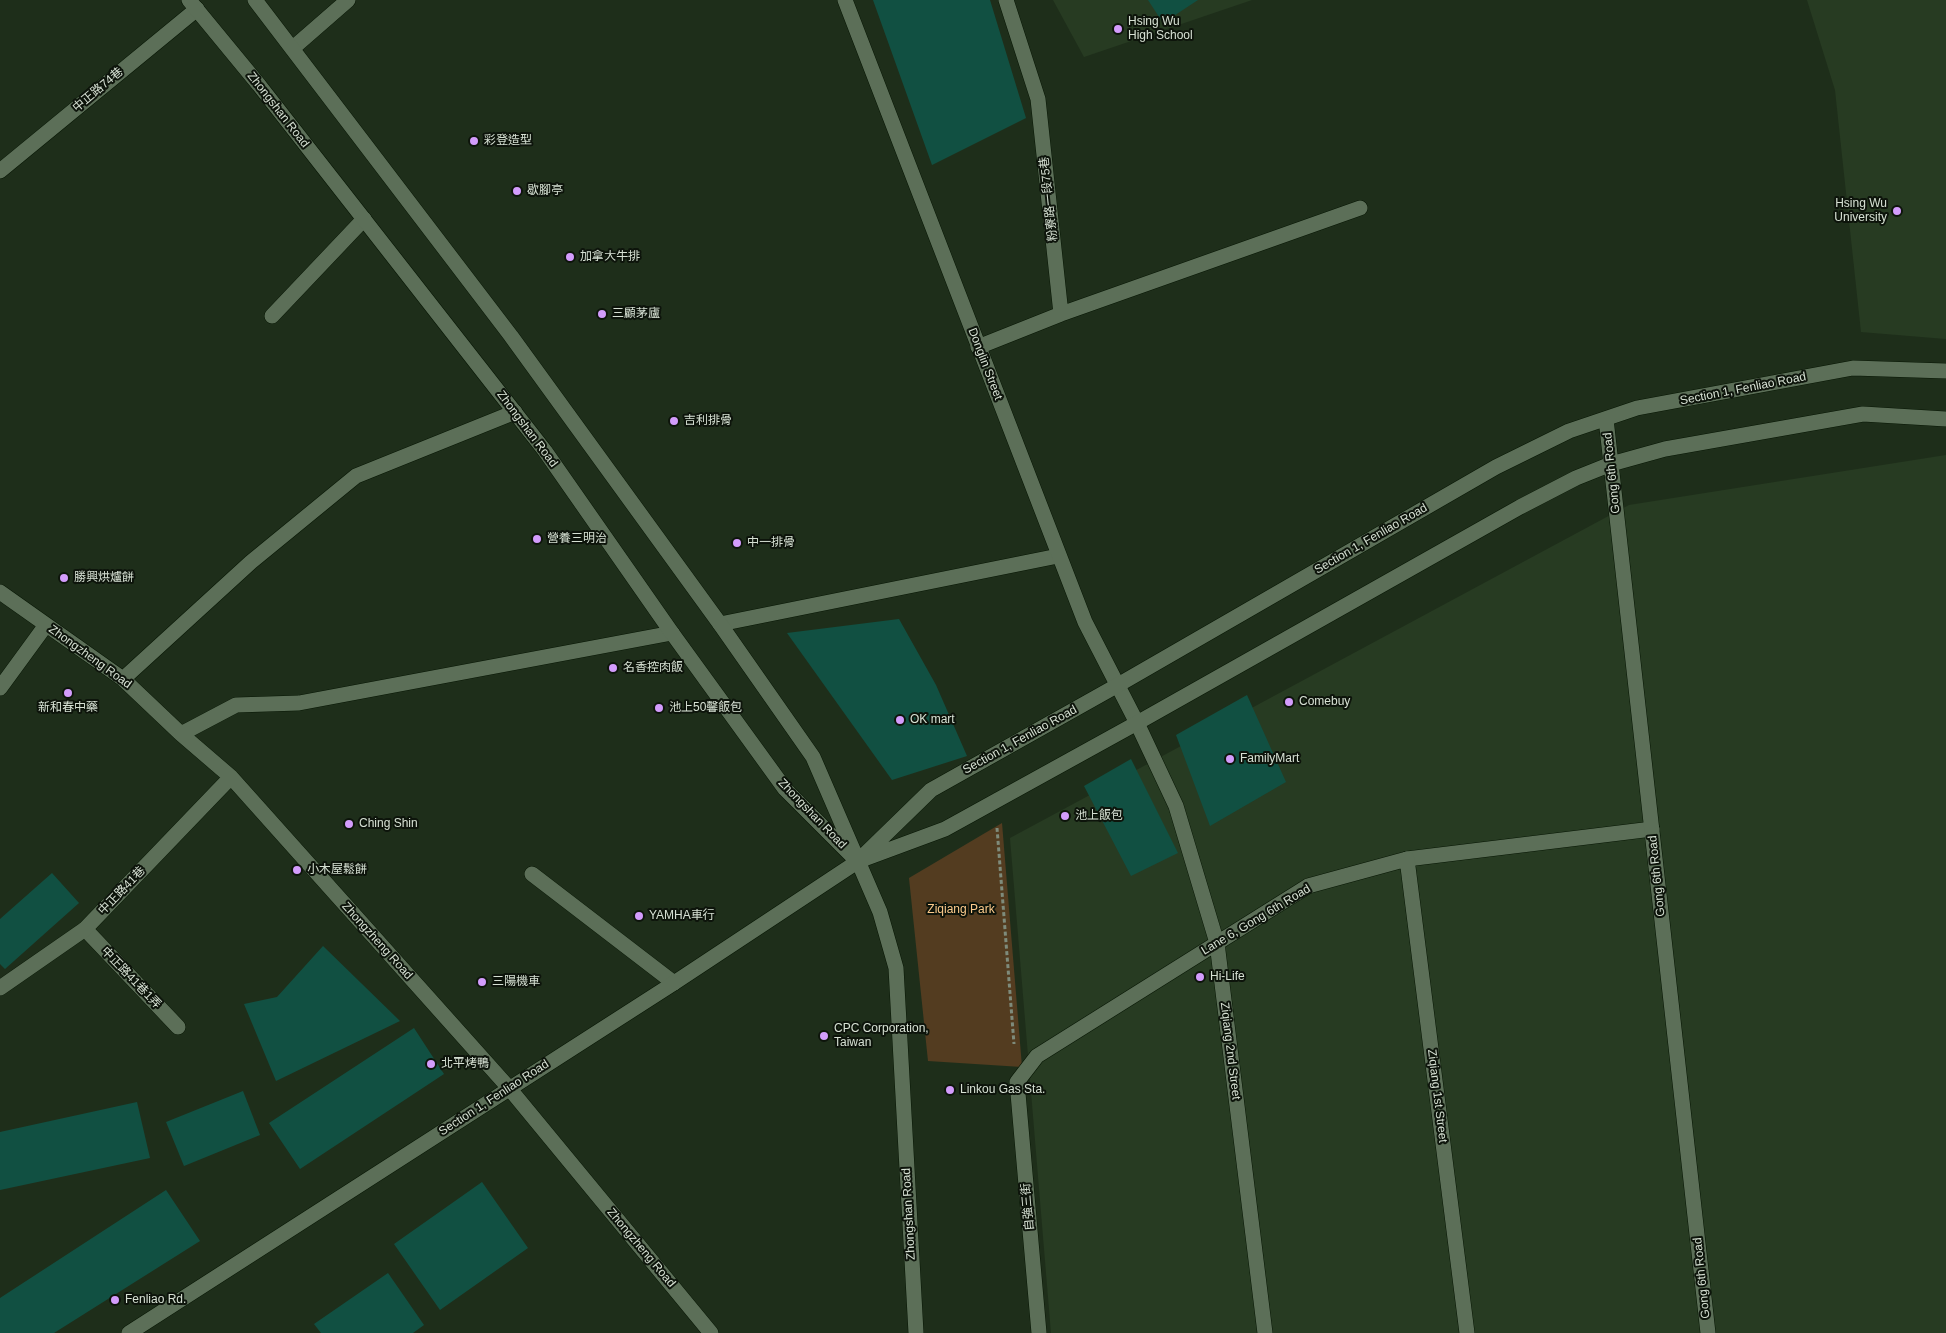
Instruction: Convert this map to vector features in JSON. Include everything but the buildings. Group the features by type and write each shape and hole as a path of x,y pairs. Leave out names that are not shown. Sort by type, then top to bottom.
{"street":[{"name":"Zhongshan Road","path":"255,0 511,336 720,624 813,758 880,912 896,968 916,1333"},
{"path":"293,48 348,0"},
{"name":"Donglin Street","path":"845,0 1058,556 1085,622 1137,723"},
{"name":"粉寮路一段75巷","path":"1006,0 1038,99 1061,314"},
{"name":"Zhongshan Road","path":"193,4 546,451 672,633 785,790 858,862"},
{"name":"中正路74巷","path":"0,171 193,4"},
{"path":"978,347 1061,314 1360,208"},
{"path":"272,316 364,219"},
{"name":"Section 1, Fenliao Road","path":"129,1333 674,983 858,862 931,790 1118,685 1496,467 1569,431 1637,408 1854,368 1946,371"},
{"path":"123,678 251,562 356,476 515,412"},
{"name":"Section 1, Fenliao Road","path":"858,862 945,829 1137,723 1520,506 1576,478 1611,464 1665,449 1863,414 1946,419"},
{"name":"Gong 6th Road","path":"1606,419 1708,1333"},
{"path":"720,624 1058,556"},
{"name":"Zhongzheng Road","path":"0,592 123,678 181,734 231,777 509,1088 711,1333"},
{"path":"0,688 46,625"},
{"path":"181,734 236,705 298,703 672,633"},
{"name":"Ziqiang 2nd Street","path":"1137,723 1176,806 1217,943 1265,1333"},
{"name":"中正路41巷","path":"0,988 85,929 231,777"},
{"name":"Lane 6, Gong 6th Road","path":"1017,1082 1038,1056 1308,886 1407,859 1652,829"},
{"name":"Ziqiang 1st Street","path":"1407,859 1467,1333"},
{"path":"532,874 674,983"},
{"name":"中正路41巷1弄","path":"85,929 178,1027"},
{"name":"自強三街","path":"1017,1082 1038,1333"}],"path":[{"path":"995,800 1017,1082"}],"shaded area":[{"name":"Hsing Wu High School","path":"1053,0 1252,0 1084,57"},
{"name":"Hsing Wu University","path":"1807,0 1946,0 1946,339 1861,332 1835,90"},
{"path":"1946,455 1946,1333 1051,1333 1010,838 1629,505"}],"green space":[{"name":"Ziqiang Park","path":"1002,823 1022,1067 928,1061 909,878"}],"place":[{"name":"Hsing Wu High School","path":"1118,29"},
{"name":"彩登造型","path":"474,141"},
{"name":"歇腳亭","path":"517,191"},
{"name":"Hsing Wu University","path":"1897,211"},
{"name":"加拿大牛排","path":"570,257"},
{"name":"三顧茅廬","path":"602,314"},
{"name":"吉利排骨","path":"674,421"},
{"name":"營養三明治","path":"537,539"},
{"name":"中一排骨","path":"737,543"},
{"name":"勝興烘爐餅","path":"64,578"},
{"name":"名香控肉飯","path":"613,668"},
{"name":"新和春中藥","path":"68,693"},
{"name":"Comebuy","path":"1289,702"},
{"name":"池上50馨飯包","path":"659,708"},
{"name":"OK mart","path":"900,720"},
{"name":"FamilyMart","path":"1230,759"},
{"name":"池上飯包","path":"1065,816"},
{"name":"Ching Shin","path":"349,824"},
{"name":"小木屋鬆餅","path":"297,870"},
{"name":"YAMHA車行","path":"639,916"},
{"name":"Hi-Life","path":"1200,977"},
{"name":"三陽機車","path":"482,982"},
{"name":"CPC Corporation, Taiwan","path":"824,1036"},
{"name":"北平烤鴨","path":"431,1064"},
{"name":"Linkou Gas Sta.","path":"950,1090"},
{"name":"Fenliao Rd.","path":"115,1300"}]}
